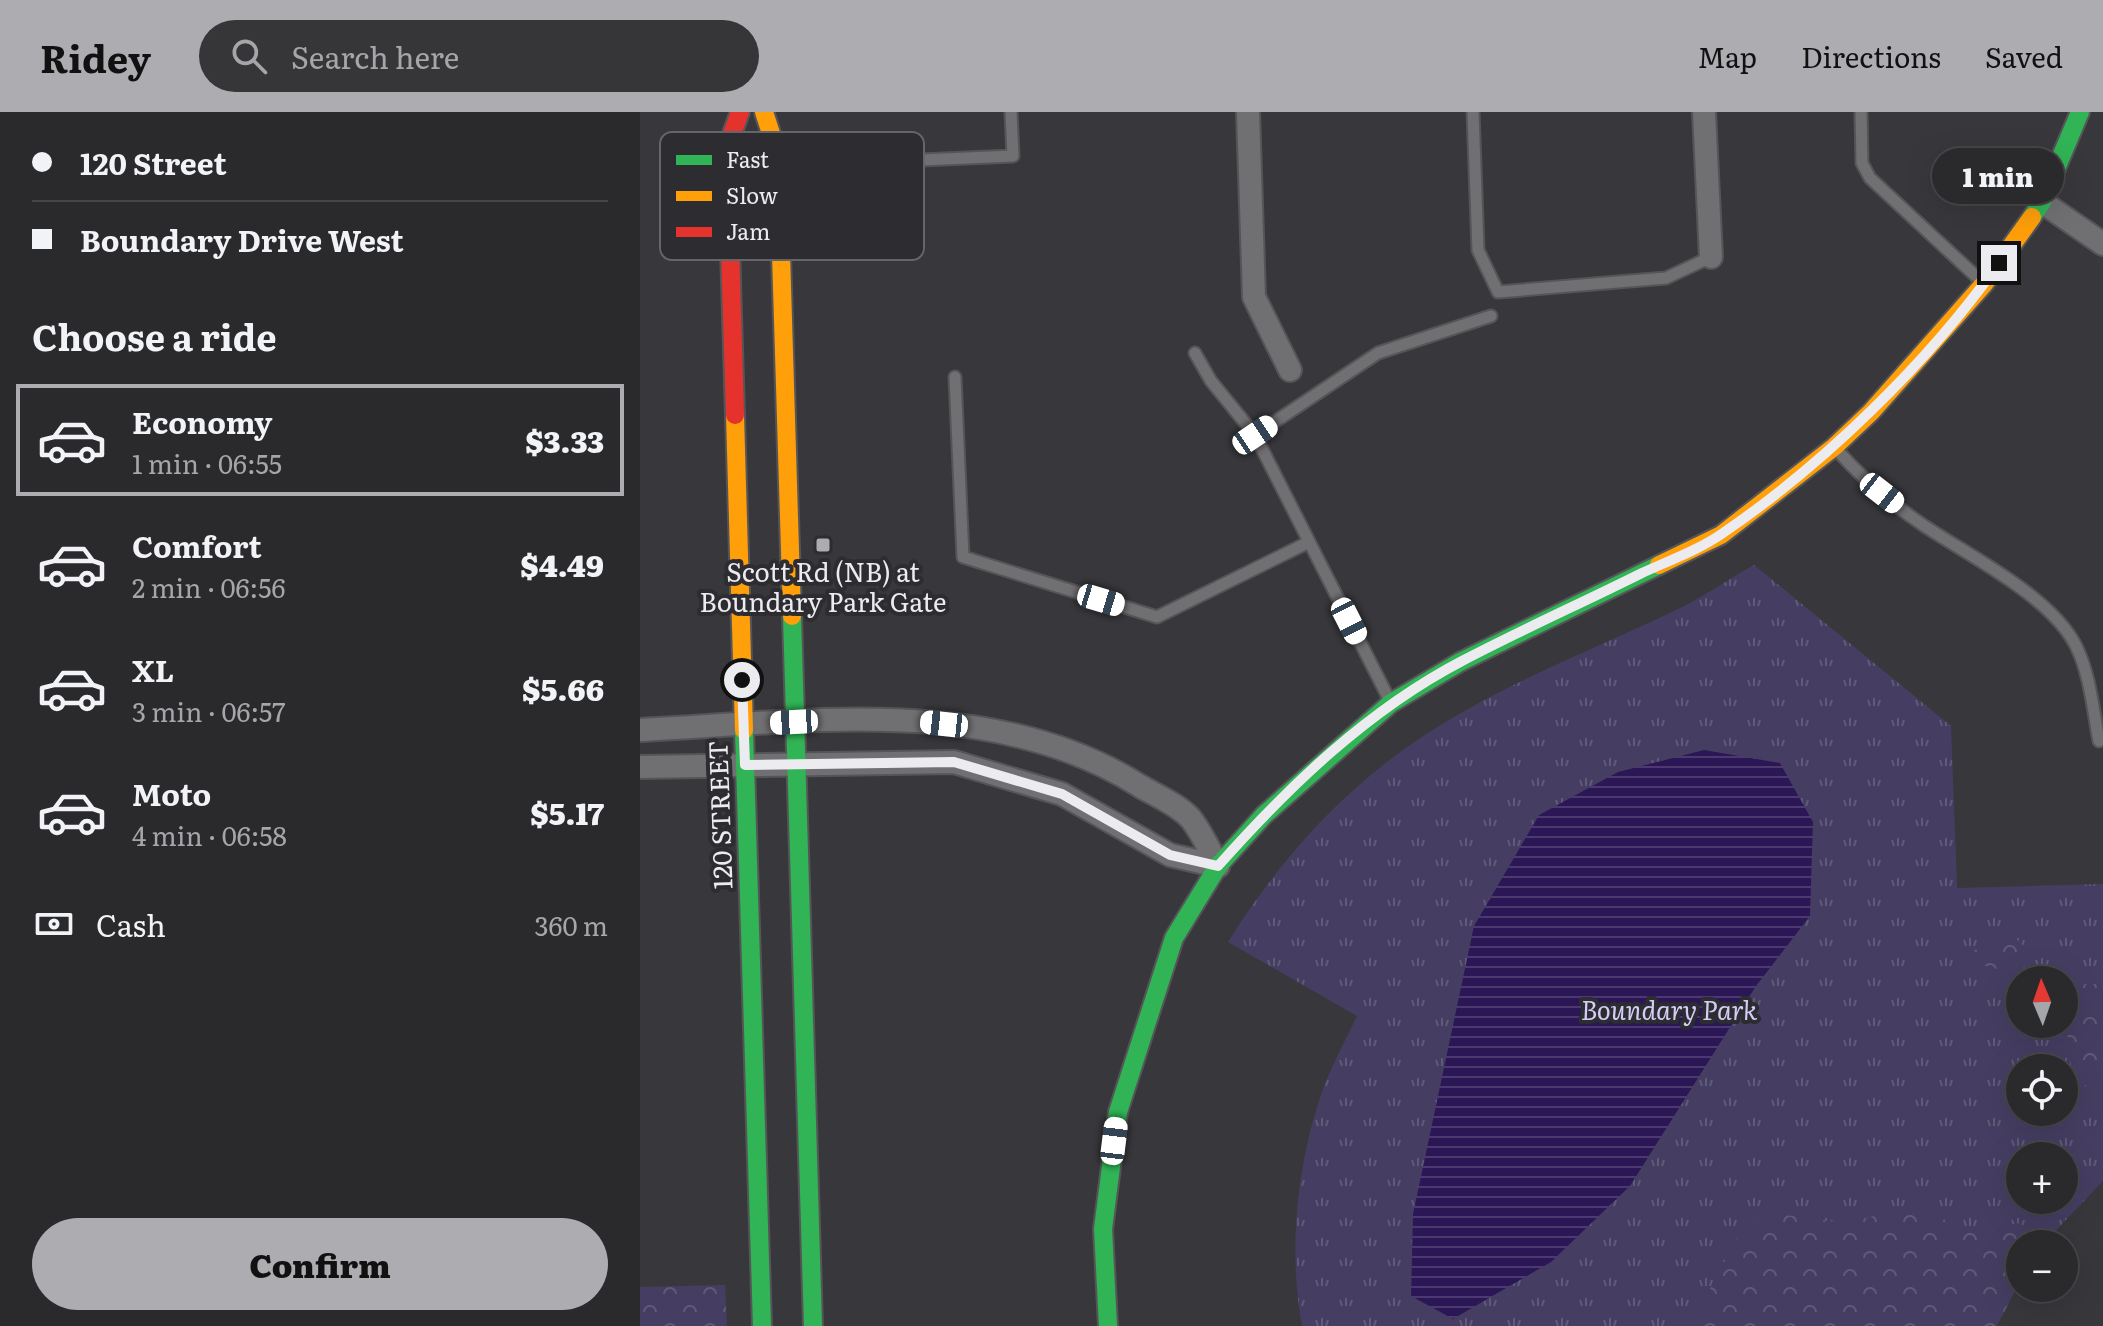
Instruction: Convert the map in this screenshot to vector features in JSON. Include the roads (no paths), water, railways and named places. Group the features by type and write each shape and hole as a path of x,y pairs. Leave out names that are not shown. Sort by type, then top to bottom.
{"main road":[{"name":"120 STREET","path":"733,132 740,112"},
{"path":"764,112 769,132"},
{"path":"1108,1326 1103,1229 1118,1112 1174,938 1218,866 1264,815 1391,703 1460,662 1721,535 1834,447 1871,412 1984,284 2042,202 2080,112"},
{"name":"120 STREET","path":"730,260 762,1326"},
{"path":"781,260 813,1326"}],"street":[{"path":"1248,112 1254,297 1290,370"},
{"path":"1704,112 1711,257"},
{"path":"2042,202 2103,244"},
{"path":"640,730 794,722 915,721 1001,730 1102,761 1189,816 1218,866"},
{"path":"640,767 954,762 1062,794 1170,855 1218,866"}],"lane":[{"path":"924,160 1013,156 1011,112"},
{"path":"1473,112 1478,250 1498,292 1666,278 1711,257"},
{"path":"1861,112 1862,163 1870,178 1984,284"},
{"path":"1255,435 1378,353 1491,316"},
{"path":"1195,353 1211,381 1255,435 1391,703"},
{"path":"955,377 963,557 1157,617 1309,542"},
{"path":"1834,447 1862,477 1922,524 1993,569 2061,622 2077,647 2099,741"}],"place":[{"name":"Scott Rd (NB) at Boundary Park Gate","path":"823,545"}],"park label":[{"name":"Boundary Park","path":"1669,1011"}]}
